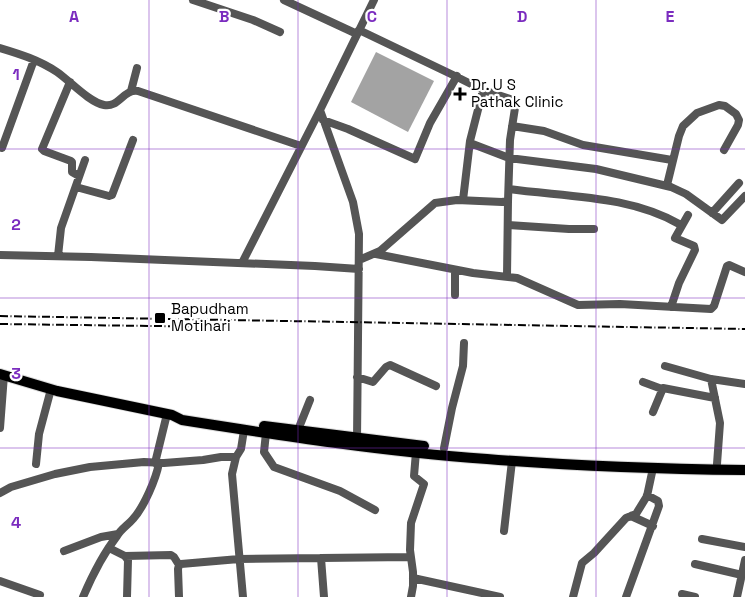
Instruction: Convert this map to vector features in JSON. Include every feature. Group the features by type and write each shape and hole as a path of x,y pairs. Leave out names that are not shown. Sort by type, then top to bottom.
{"main road":[{"path":"2,375 50,389 169,415 182,420 266,433 490,453 584,459 745,465"},
{"path":"169,415 183,414 298,430 416,452 512,461 653,468 745,470"}],"street":[{"path":"193,0 253,20 280,32"},
{"path":"284,0 457,76 483,90 506,97 512,102 515,108 509,158 506,276"},
{"path":"242,263 374,0"},
{"path":"0,48 34,60 58,72 92,99 104,105 115,103 131,90 137,68"},
{"path":"2,148 34,60"},
{"path":"323,120 415,159 430,123 457,76"},
{"path":"70,82 57,108 42,149 72,161 72,171 79,176"},
{"path":"131,90 301,146"},
{"path":"463,200 470,143 483,90"},
{"path":"667,185 672,160 683,126 697,113 719,105 725,106 736,114 739,120 738,125 724,150"},
{"path":"320,110 353,202 359,234 356,377 357,441"},
{"path":"512,126 544,131 583,145 672,160"},
{"path":"76,187 109,196 112,195 133,140"},
{"path":"470,143 509,158 596,168 667,185 686,194 722,220 745,196"},
{"path":"58,256 61,228 85,160"},
{"path":"712,213 739,183"},
{"path":"509,189 625,204 653,211 681,225"},
{"path":"359,260 376,254 430,206 440,202 463,200 508,201"},
{"path":"671,307 679,283 696,250 694,246 675,238 688,215"},
{"path":"508,225 594,229"},
{"path":"376,254 455,270 506,276 526,281 578,305 620,304 712,308 727,266 729,265 745,272"},
{"path":"0,255 359,269"},
{"path":"454,295 455,270"},
{"path":"444,448 463,366 464,343"},
{"path":"356,377 373,382 390,365 436,386"},
{"path":"665,366 711,379 745,384"},
{"path":"0,428 2,375"},
{"path":"711,379 720,423 717,464"},
{"path":"643,382 662,389 715,398"},
{"path":"36,464 39,434 50,389"},
{"path":"653,412 662,389"},
{"path":"298,430 310,400"},
{"path":"83,597 118,534 132,521 140,510 158,470 157,463 169,415"},
{"path":"243,597 232,474 241,448 244,430"},
{"path":"266,433 264,452 274,468 340,491 375,510"},
{"path":"411,597 413,578 410,557 411,523 424,484 414,476 416,452"},
{"path":"0,493 11,487 90,467 144,462 204,460 221,457 236,458"},
{"path":"504,531 512,461"},
{"path":"573,597 582,563 594,553 624,520 636,514 647,495 653,468"},
{"path":"626,597 653,526 659,503 647,495"},
{"path":"631,516 653,526"},
{"path":"64,551 101,537 118,534"},
{"path":"702,539 745,547"},
{"path":"109,548 125,556 171,555 174,557 179,565 179,597"},
{"path":"125,556 128,562 127,597"},
{"path":"179,565 239,559 410,557"},
{"path":"321,558 324,597"},
{"path":"740,594 745,563"},
{"path":"695,564 742,575"},
{"path":"413,578 500,597"},
{"path":"0,581 40,595"},
{"path":"682,594 695,597"}],"shaded area":[{"path":"376,52 434,81 408,132 351,102"}],"railway":[{"path":"0,316 745,329"},
{"path":"0,324 230,327"}],"place":[{"name":"Dr. U S Pathak Clinic","path":"460,94"},
{"name":"Bapudham Motihari","path":"160,318"}]}
